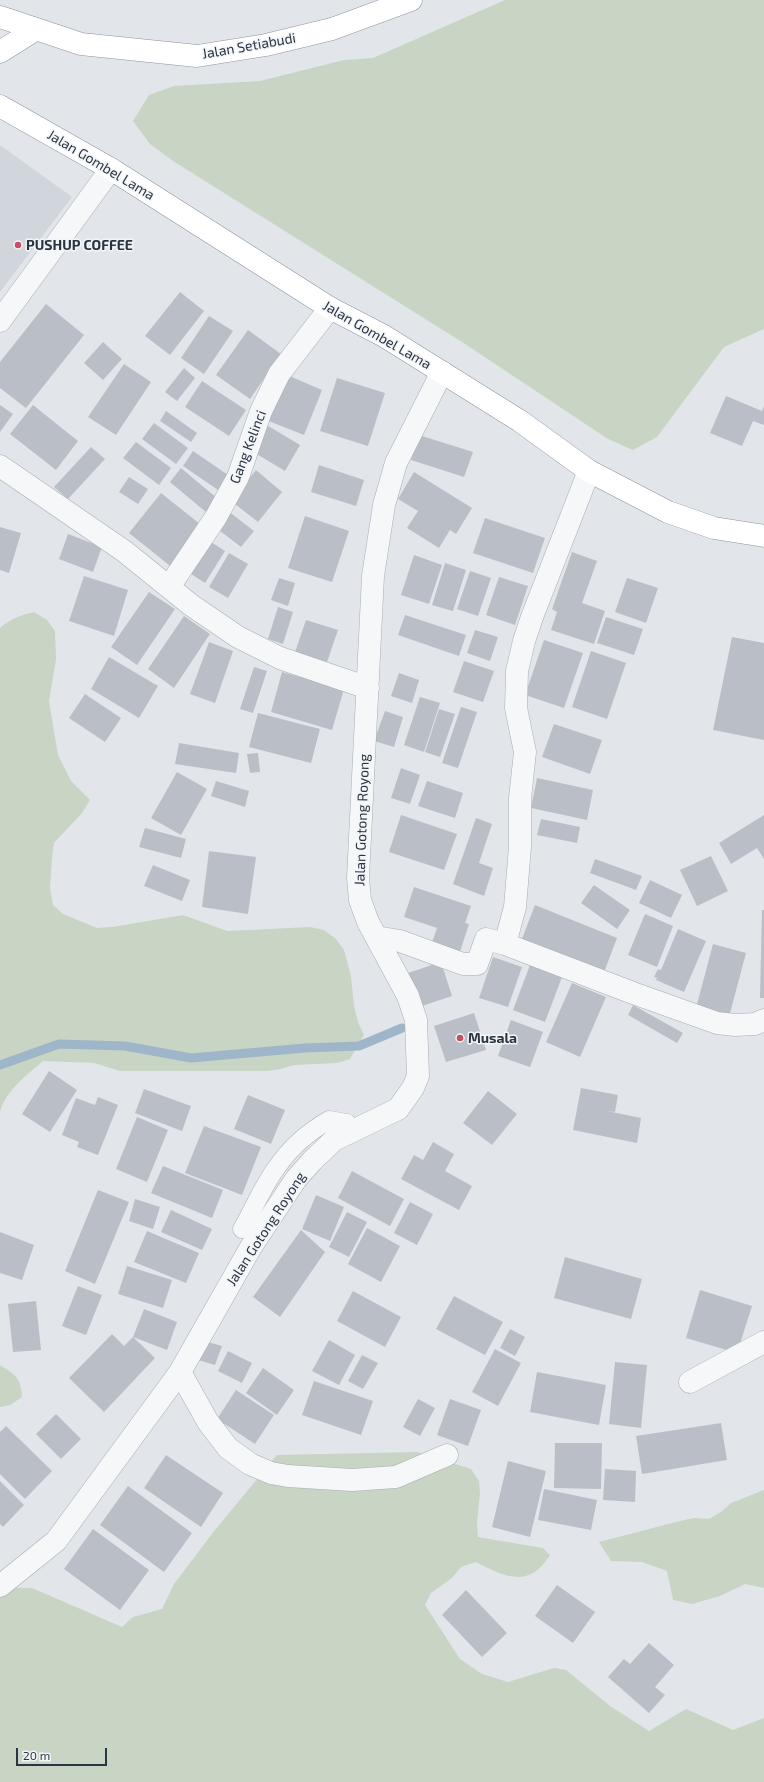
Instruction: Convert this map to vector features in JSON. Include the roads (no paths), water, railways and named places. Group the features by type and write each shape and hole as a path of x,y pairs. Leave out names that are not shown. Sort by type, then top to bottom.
{"highway":[{"name":"Jalan Setiabudi","path":"0,17 35,30 81,44 197,56 266,45 332,28 411,0"},
{"name":"Jalan Setiabudi","path":"0,7 35,30"},
{"path":"0,52 35,30"},
{"name":"Jalan Gombel Lama","path":"0,106 111,169 330,308 384,336 520,421 589,471 668,512 714,528 764,536"}],"street":[{"path":"0,321 111,169"},
{"name":"Gang Kelinci","path":"169,587 216,517 238,477 261,411 279,374 330,308"},
{"name":"Jalan Gotong Royong","path":"0,1586 56,1541 180,1372 251,1247 296,1179 334,1140 355,1131 398,1108 414,1088 418,1076 416,1020 408,996 368,922 360,900 358,878 373,576 384,504 396,463 442,372"},
{"path":"0,466 124,551 169,587 238,637 257,648 280,658 368,688"},
{"path":"505,944 515,907 520,847 520,798 525,752 516,708 517,671 532,616 589,471"},
{"path":"376,937 400,941 463,964 477,964 486,939 505,944 633,993 717,1023 736,1025 755,1024 764,1020"},
{"path":"690,1382 764,1342"},
{"path":"180,1372 208,1422 228,1448 250,1464 271,1473 288,1476 352,1480 396,1478 447,1455"}],"lane":[{"path":"242,1229 276,1167 318,1126 329,1120 347,1123 355,1131"}],"waterway":[{"path":"0,1065 59,1044 125,1046 191,1058 305,1048 359,1046 402,1028"}],"place":[{"name":"PUSHUP COFFEE","path":"18,245"},
{"name":"Musala","path":"460,1038"}]}
